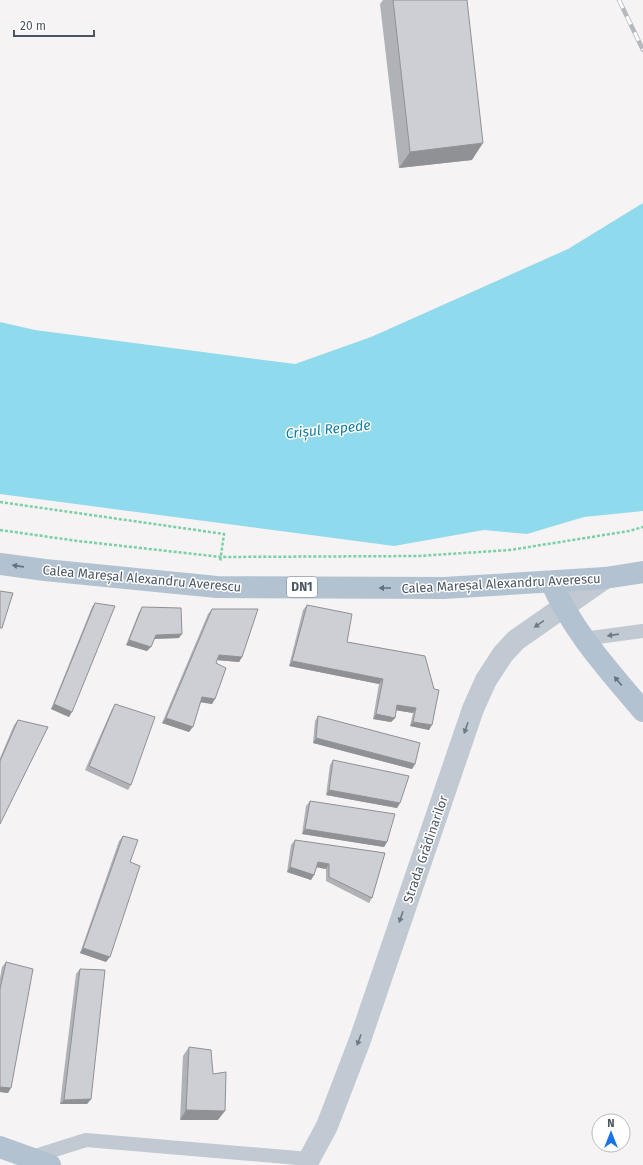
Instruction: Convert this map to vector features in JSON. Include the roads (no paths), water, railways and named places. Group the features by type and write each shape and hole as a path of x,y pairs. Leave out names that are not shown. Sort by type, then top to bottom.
{"main road":[{"name":"Calea Mareșal Alexandru Averescu","path":"0,564 45,570 217,587 444,588 605,578 643,572"},
{"path":"551,582 563,607 583,639 643,711"},
{"path":"0,1147 50,1165"}],"street":[{"name":"Strada Grădinarilor","path":"308,1162 327,1126 360,1040 473,709 486,680 503,654 516,640 605,578"}],"lane":[{"path":"583,639 643,631"},
{"path":"29,1158 86,1140 308,1162"}],"water":[{"name":"Crișul Repede","path":"643,203 643,511 584,517 527,534 484,530 394,546 0,494 0,322 35,330 295,364 371,337 568,249"}],"railway":[{"path":"619,0 643,50"}]}
